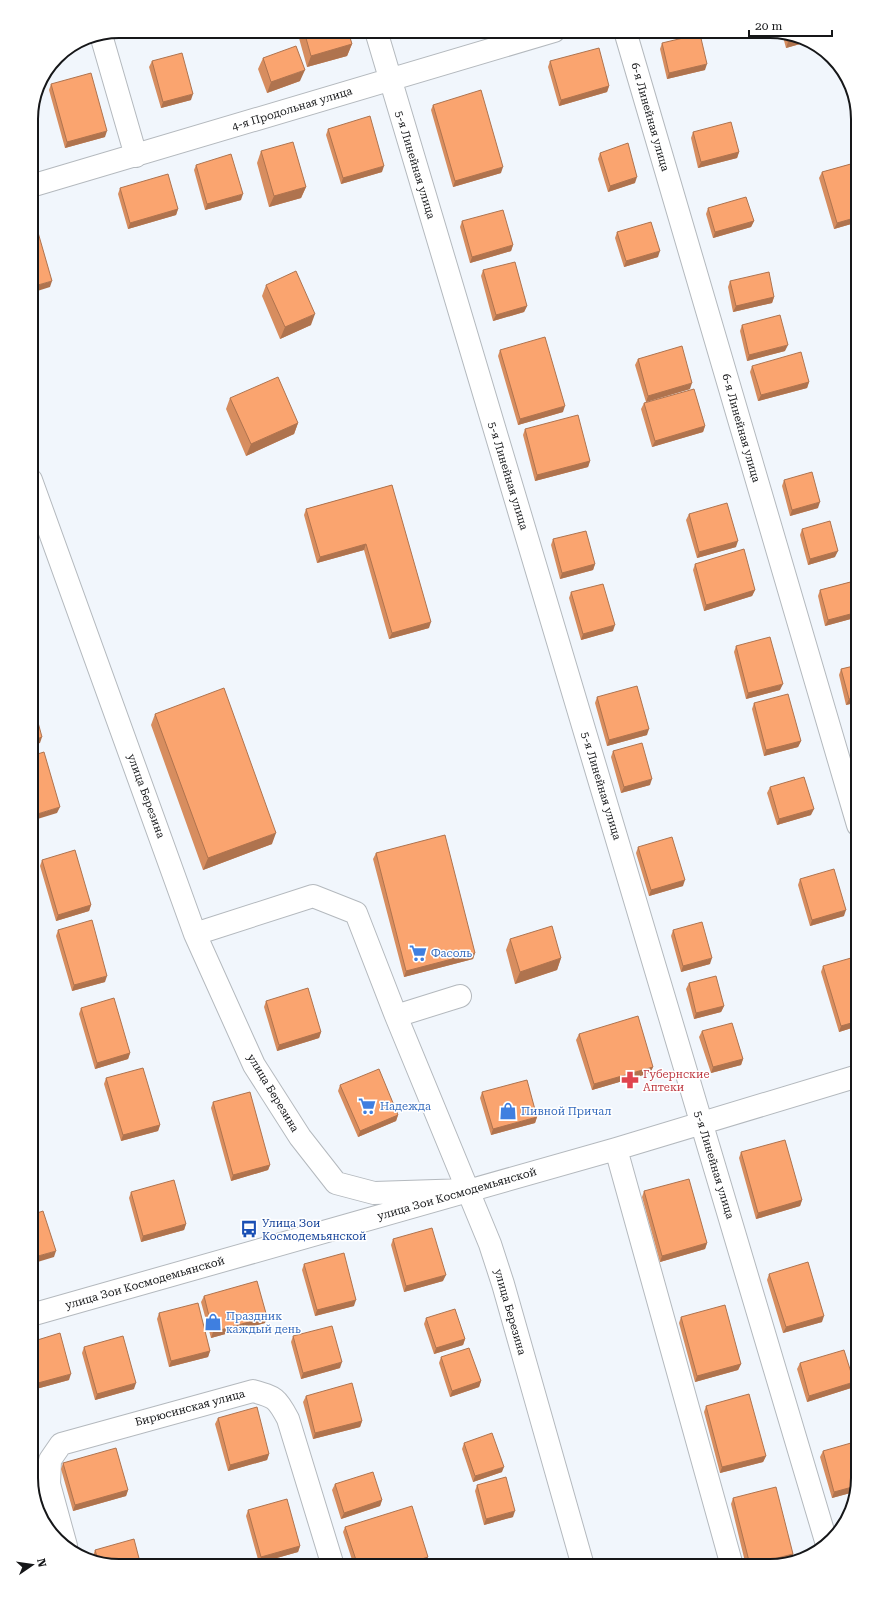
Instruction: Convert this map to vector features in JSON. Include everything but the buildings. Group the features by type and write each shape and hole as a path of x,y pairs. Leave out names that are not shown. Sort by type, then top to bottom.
{"street":[{"name":"5-я Линейная улица","path":"378,38 825,1537"},
{"name":"4-я Продольная улица","path":"38,184 530,38"},
{"name":"6-я Линейная улица","path":"627,38 851,801"},
{"path":"104,40 136,156"},
{"name":"улица Березина","path":"38,499 195,934 254,1065 300,1137 336,1183 374,1193 467,1190 490,1244 503,1284 581,1559"},
{"path":"195,934 314,896 356,913 467,1190"},
{"path":"396,1016 460,996"},
{"name":"улица Зои Космодемьянской","path":"38,1313 467,1190 616,1149 851,1078"},
{"path":"616,1149 730,1559"},
{"name":"Бирюсинская улица","path":"63,1536 49,1484 50,1460 61,1444 253,1391 268,1395 280,1403 288,1419 330,1559"}],"place":[{"name":"Фасоль","path":"418,953"},
{"name":"Губернские Аптеки","path":"630,1080"},
{"name":"Надежда","path":"367,1106"},
{"name":"Пивной Причал","path":"508,1111"},
{"name":"Улица Зои Космодемьянской","path":"249,1229"},
{"name":"Праздник каждый день","path":"213,1322"}]}
